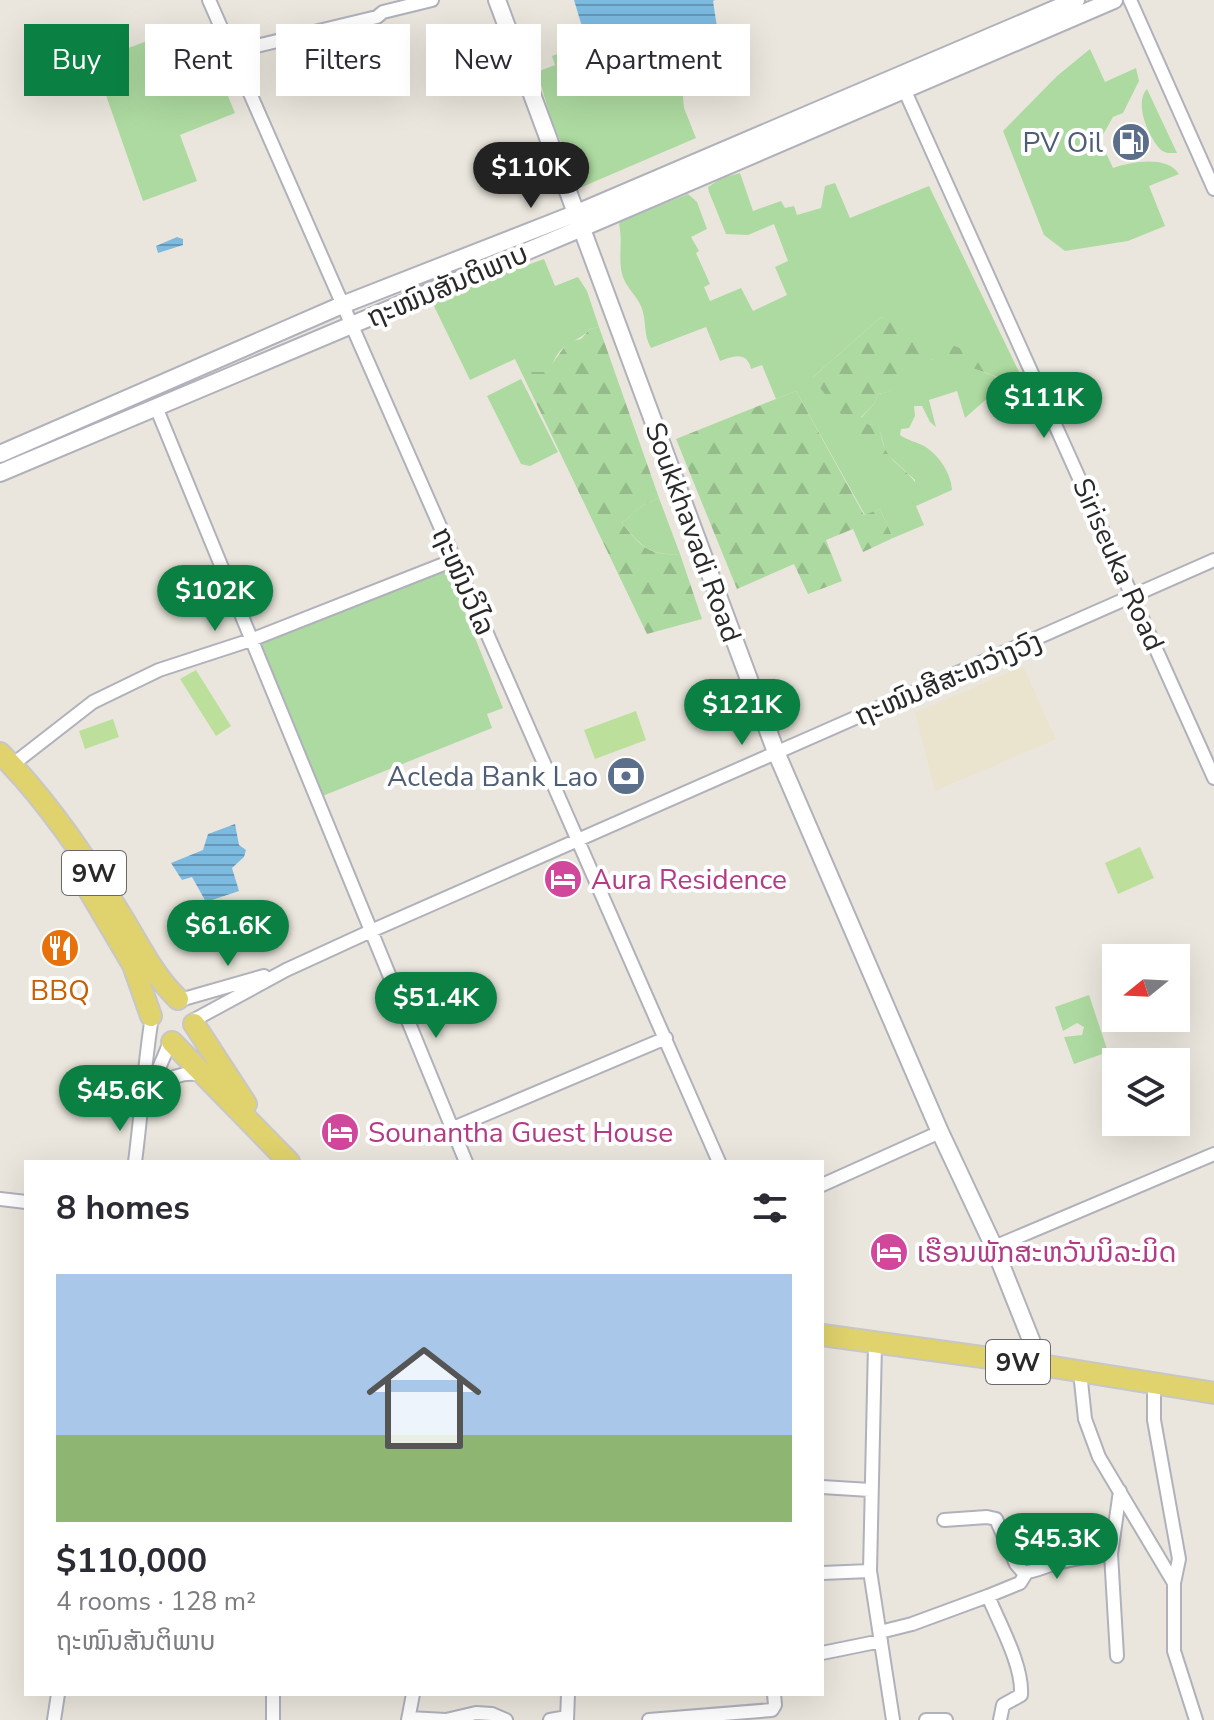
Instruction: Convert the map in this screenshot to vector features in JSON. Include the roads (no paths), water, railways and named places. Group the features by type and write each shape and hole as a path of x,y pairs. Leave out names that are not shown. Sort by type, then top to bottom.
{"main road":[{"name":"9W","path":"4,762 68,833 160,982 179,1000"},
{"name":"9W","path":"4,762 59,840 133,965 151,1020"},
{"path":"272,1144 194,1022 190,1008 179,1000 164,1000 157,1004 151,1020 157,1036 171,1042 207,1076 287,1160"},
{"path":"171,1042 189,1035 194,1022"},
{"name":"9W","path":"824,1335 1214,1393"}],"street":[{"name":"ຖະໜົນວິໄລ","path":"209,0 220,24"},
{"path":"260,45 377,17 383,12 432,0"},
{"name":"Soukkhavadi Road","path":"497,0 776,752 940,1132 994,1247 1041,1365"},
{"name":"ຖະໜົນສັນຕິພາບ","path":"0,473 351,325 1076,0"},
{"name":"ຖະໜົນສັນຕິພາບ","path":"0,454 342,305 580,221 1114,0"},
{"path":"1130,0 1214,189"},
{"name":"Siriseuka Road","path":"904,89 1214,778"},
{"name":"ຖະໜົນວິໄລ","path":"252,96 718,1160"},
{"path":"156,407 465,1160"},
{"path":"4,762 93,702 159,670 251,640 454,560"},
{"name":"ຖະໜົນສີສະຫວ່າງວົງ","path":"286,970 578,838 1214,560"},
{"path":"179,1000 286,970"},
{"path":"194,1022 286,970"},
{"path":"135,1160 141,1086 151,1020"},
{"path":"453,1128 666,1038"},
{"path":"141,1109 171,1042"},
{"path":"150,1091 178,1075 190,1072 207,1076"},
{"path":"824,1184 940,1132"},
{"path":"994,1247 1214,1154"},
{"path":"0,1199 24,1202"},
{"path":"875,1344 870,1571 893,1720"},
{"path":"1080,1372 1085,1419 1099,1457 1174,1583"},
{"path":"1154,1384 1154,1420 1179,1559 1174,1583 1174,1651 1196,1720"},
{"path":"824,1487 870,1490"},
{"path":"1117,1656 1111,1554 1120,1491"},
{"path":"944,1520 996,1519 1016,1564 1027,1572"},
{"path":"824,1652 881,1637 988,1596 1020,1583 1027,1572 1080,1557 1111,1554"},
{"path":"824,1573 870,1571"},
{"path":"988,1596 1011,1650 1022,1686 1021,1695 1003,1705 1000,1720"},
{"path":"54,1720 58,1696"},
{"path":"273,1696 273,1720"},
{"path":"413,1696 408,1719 446,1720 476,1713 492,1714 506,1720"},
{"path":"550,1720 567,1718 568,1696"},
{"path":"649,1720 772,1710 774,1696"},
{"path":"926,1720 946,1720"}],"water":[{"path":"574,0 715,0 717,24 581,24"},
{"path":"177,237 183,239 183,245 158,253 156,246"},
{"path":"235,824 239,845 246,850 244,857 232,868 239,891 206,902 192,877 182,880 171,863 203,850 208,834"}],"place":[{"name":"PV Oil","path":"1131,142"},
{"name":"Acleda Bank Lao","path":"626,776"},
{"name":"Aura Residence","path":"563,879"},
{"name":"BBQ","path":"60,948"},
{"name":"Sounantha Guest House","path":"340,1132"},
{"name":"ເຮືອນພັກສະຫວັນນິລະມິດ","path":"889,1252"}]}
